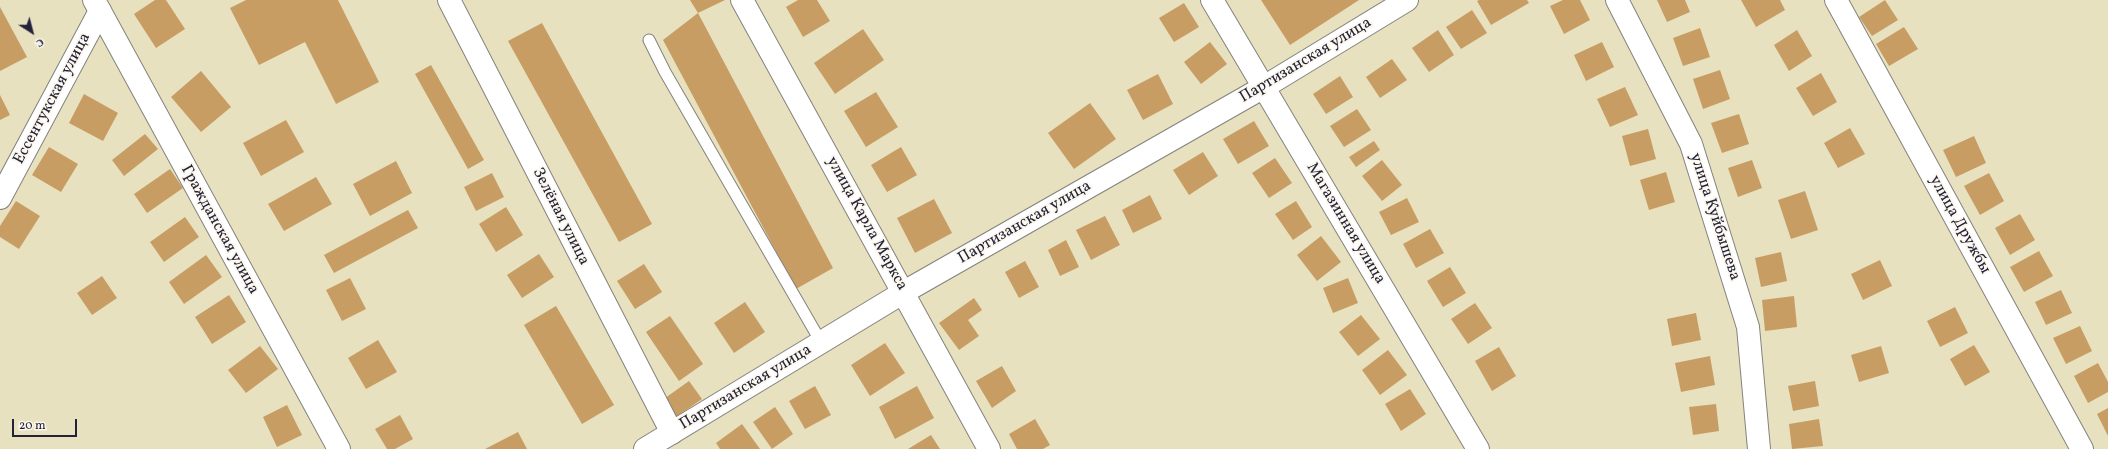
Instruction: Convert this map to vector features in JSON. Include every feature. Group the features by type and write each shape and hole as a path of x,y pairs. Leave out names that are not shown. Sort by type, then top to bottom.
{"street":[{"name":"Зелёная улица","path":"449,0 672,434"},
{"name":"улица Карла Маркса","path":"742,0 989,449"},
{"name":"Магазинная улица","path":"1212,0 1478,449"},
{"name":"Партизанская улица","path":"645,449 904,292 1264,87 1407,0"},
{"name":"улица Куйбышева","path":"1616,0 1691,144 1748,327 1759,449"},
{"name":"улица Дружбы","path":"1836,0 2082,449"},
{"name":"Ессентукская улица","path":"0,198 97,5"},
{"name":"Гражданская улица","path":"97,5 339,449"}],"lane":[{"path":"649,40 665,72 821,342"}],"building":[{"path":"155,0 166,0 185,29 156,48 134,14"},
{"path":"246,0 338,0 379,82 336,104 305,42 259,65 230,8"},
{"path":"690,0 725,0 698,13"},
{"path":"798,0 817,0 830,21 803,37 786,7"},
{"path":"1261,0 1359,0 1290,45"},
{"path":"1527,0 1529,3 1491,25 1477,1"},
{"path":"1563,0 1580,0 1590,20 1564,34 1550,6"},
{"path":"1657,0 1685,0 1690,12 1667,22"},
{"path":"1741,0 1780,0 1785,10 1756,27"},
{"path":"1885,0 1898,20 1872,36 1859,17"},
{"path":"1184,3 1199,27 1174,42 1159,18"},
{"path":"0,7 27,57 0,71"},
{"path":"1472,10 1487,33 1461,49 1446,27"},
{"path":"698,13 833,268 796,289 663,40"},
{"path":"542,23 652,224 619,242 508,41"},
{"path":"1904,27 1918,49 1889,66 1876,44"},
{"path":"1700,28 1710,57 1683,66 1673,38"},
{"path":"863,29 884,60 835,94 814,63"},
{"path":"1438,30 1454,55 1429,72 1412,48"},
{"path":"1797,30 1812,56 1789,71 1774,45"},
{"path":"1210,42 1227,64 1201,84 1184,62"},
{"path":"1602,42 1614,67 1586,81 1574,55"},
{"path":"1392,59 1407,80 1380,98 1366,77"},
{"path":"431,65 484,160 468,169 415,74"},
{"path":"1720,70 1730,99 1703,109 1693,79"},
{"path":"201,71 231,107 201,132 171,97"},
{"path":"1821,73 1837,102 1813,116 1796,88"},
{"path":"1158,74 1173,104 1143,120 1127,90"},
{"path":"1340,76 1353,97 1326,114 1313,94"},
{"path":"1625,87 1638,115 1610,127 1597,99"},
{"path":"876,92 898,127 866,147 844,111"},
{"path":"84,94 118,113 103,141 69,123"},
{"path":"0,95 10,115 0,120"},
{"path":"1090,103 1116,139 1074,169 1048,133"},
{"path":"1357,109 1371,130 1344,147 1330,126"},
{"path":"1739,114 1749,144 1722,153 1711,123"},
{"path":"286,120 304,152 261,176 243,143"},
{"path":"1254,121 1269,146 1238,164 1223,139"},
{"path":"1850,128 1865,154 1838,168 1824,143"},
{"path":"1648,129 1656,159 1630,166 1622,136"},
{"path":"145,134 158,149 124,176 112,160"},
{"path":"1974,136 1986,163 1956,177 1943,150"},
{"path":"1374,141 1380,150 1356,167 1349,157"},
{"path":"49,147 78,164 61,192 32,175"},
{"path":"901,147 917,175 887,192 871,165"},
{"path":"1203,152 1218,176 1189,195 1173,170"},
{"path":"1275,158 1292,183 1269,198 1252,173"},
{"path":"1382,160 1402,185 1382,201 1362,176"},
{"path":"1752,160 1762,188 1738,197 1728,168"},
{"path":"396,161 412,193 370,216 353,184"},
{"path":"170,169 183,188 147,213 134,194"},
{"path":"1666,172 1675,202 1649,210 1640,180"},
{"path":"492,173 504,197 476,211 464,187"},
{"path":"1989,173 2004,201 1980,215 1964,186"},
{"path":"316,177 332,204 284,231 268,204"},
{"path":"1805,191 1818,230 1791,239 1778,200"},
{"path":"1150,195 1162,219 1133,233 1122,210"},
{"path":"1407,198 1419,222 1391,235 1379,212"},
{"path":"934,199 952,233 915,253 897,218"},
{"path":"16,201 40,216 19,249 0,237 0,226"},
{"path":"1296,201 1312,227 1293,240 1275,214"},
{"path":"506,207 523,235 496,252 479,224"},
{"path":"408,210 418,228 334,273 324,255"},
{"path":"2020,214 2035,240 2010,255 1995,228"},
{"path":"1105,216 1120,245 1091,260 1076,230"},
{"path":"185,217 199,237 164,262 150,242"},
{"path":"1430,229 1444,253 1416,268 1403,244"},
{"path":"1321,236 1341,262 1317,281 1297,255"},
{"path":"1066,240 1079,267 1060,276 1048,250"},
{"path":"2039,251 2053,276 2024,292 2010,267"},
{"path":"1781,252 1787,281 1761,287 1755,258"},
{"path":"539,254 554,277 522,298 507,275"},
{"path":"206,255 222,277 184,304 169,282"},
{"path":"1880,260 1892,286 1863,300 1851,274"},
{"path":"1025,261 1039,287 1019,298 1005,272"},
{"path":"644,264 662,292 635,309 617,281"},
{"path":"1450,267 1466,293 1443,307 1427,281"},
{"path":"102,276 117,298 92,315 77,293"},
{"path":"350,278 366,309 342,321 326,290"},
{"path":"1348,278 1358,303 1333,313 1323,288"},
{"path":"2061,290 2072,313 2046,325 2035,302"},
{"path":"229,295 246,322 212,344 195,317"},
{"path":"1794,296 1797,327 1765,331 1762,300"},
{"path":"974,298 982,310 968,320 979,336 959,350 939,323"},
{"path":"745,302 765,332 734,353 714,323"},
{"path":"1475,303 1492,328 1468,344 1451,319"},
{"path":"556,306 614,405 582,424 524,325"},
{"path":"1955,307 1968,333 1940,347 1927,321"},
{"path":"1696,313 1701,340 1672,346 1667,319"},
{"path":"1361,315 1380,339 1358,356 1339,332"},
{"path":"670,316 703,364 679,381 646,332"},
{"path":"2080,326 2092,351 2066,364 2053,338"},
{"path":"378,340 397,372 366,389 348,358"},
{"path":"885,343 905,373 870,396 851,365"},
{"path":"1974,345 1990,372 1965,386 1950,359"},
{"path":"260,346 278,369 246,393 228,370"},
{"path":"1881,346 1889,373 1859,382 1851,355"},
{"path":"1499,347 1516,376 1492,391 1475,361"},
{"path":"1388,350 1407,375 1380,395 1362,370"},
{"path":"1710,356 1715,385 1681,392 1675,363"},
{"path":"2098,363 2108,382 2108,392 2088,403 2074,376"},
{"path":"1002,366 1016,391 992,408 976,381"},
{"path":"689,381 702,399 673,419 661,401"},
{"path":"1815,381 1819,406 1793,411 1788,386"},
{"path":"815,386 831,415 805,429 789,401"},
{"path":"917,386 934,418 895,439 879,407"},
{"path":"1410,389 1426,414 1401,431 1385,404"},
{"path":"1716,404 1719,431 1693,435 1689,407"},
{"path":"287,405 302,435 277,447 263,417"},
{"path":"775,407 793,434 772,449 753,422"},
{"path":"2108,408 2108,436 2097,414"},
{"path":"400,415 413,439 395,449 387,449 375,429"},
{"path":"1035,419 1050,445 1043,449 1017,449 1009,434"},
{"path":"1819,419 1823,446 1792,449 1789,424"},
{"path":"742,424 760,449 720,449 716,443"},
{"path":"518,432 527,449 485,449"},
{"path":"931,435 940,449 908,449"}]}
